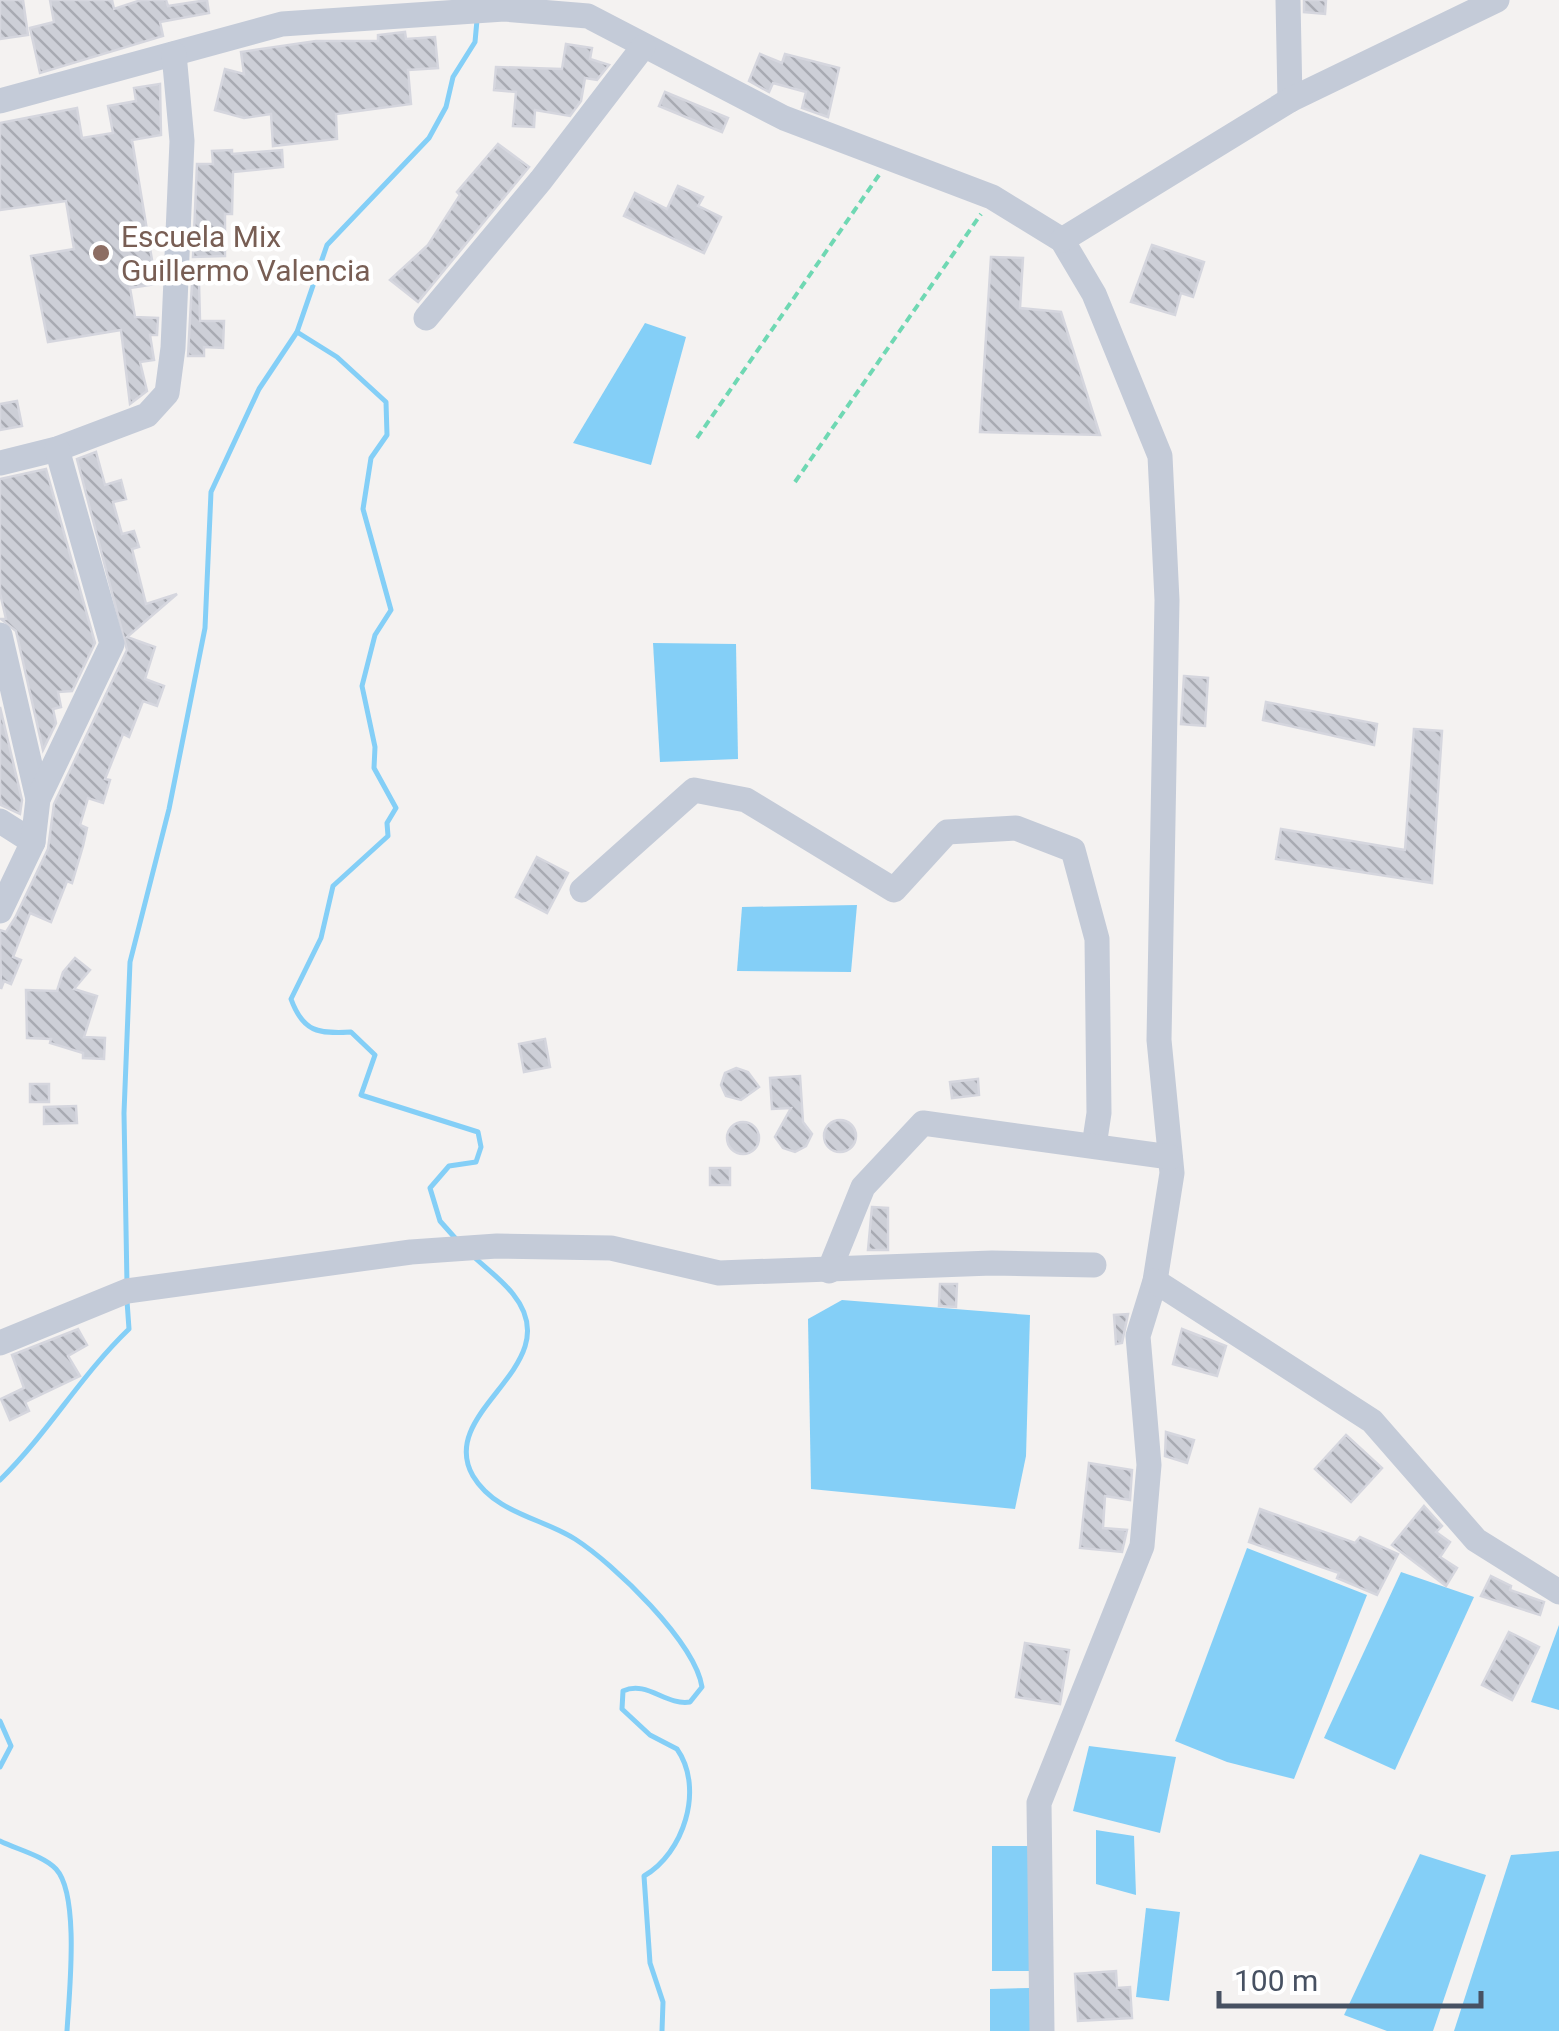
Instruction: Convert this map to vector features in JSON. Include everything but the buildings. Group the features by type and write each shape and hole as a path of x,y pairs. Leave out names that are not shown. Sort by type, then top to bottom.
{"street":[{"path":"1288,0 1290,100"},
{"path":"1062,240 1290,100 1497,0"},
{"path":"0,101 174,54 282,12 504,9 588,16 784,118 992,198 1062,240 1094,294 1160,456 1167,600 1158,1040 1172,1172 1155,1280 1138,1336 1149,1465 1142,1546 1039,1803 1042,2031"},
{"path":"426,318 541,180 643,47"},
{"path":"0,463 57,450 147,415 167,393 173,348 182,141 174,54"},
{"path":"0,911 33,842 38,798 112,644 57,450"},
{"path":"0,635 38,798"},
{"path":"582,890 694,790 746,800 894,890 948,832 1016,828 1073,850 1097,938 1099,1113 1094,1146"},
{"path":"0,821 33,842"},
{"path":"829,1271 862,1187 922,1123 1170,1157"},
{"path":"0,1343 127,1292 411,1252 496,1246 611,1248 719,1272 992,1263 1094,1265"},
{"path":"1155,1280 1372,1421 1476,1540 1559,1592"}],"path":[{"path":"697,438 890,158"},
{"path":"795,482 992,198"}],"water":[{"path":"645,323 686,337 651,465 573,443"},
{"path":"653,643 736,644 738,759 660,762"},
{"path":"857,905 851,972 737,971 742,907"},
{"path":"842,1300 1030,1315 1026,1456 1015,1509 811,1489 808,1319"},
{"path":"1247,1548 1367,1595 1294,1779 1227,1762 1175,1741"},
{"path":"1401,1572 1474,1597 1395,1770 1324,1738"},
{"path":"1559,1625 1559,1710 1531,1702"},
{"path":"1089,1746 1176,1757 1160,1833 1073,1811"},
{"path":"1096,1830 1134,1836 1136,1895 1096,1884"},
{"path":"992,1846 1030,1846 1030,1971 992,1971"},
{"path":"1559,1851 1559,2031 1454,2031 1511,1855"},
{"path":"1420,1854 1486,1875 1433,2031 1387,2031 1344,2015"},
{"path":"1146,1908 1180,1912 1169,2001 1136,1997"},
{"path":"1030,1988 1030,2031 990,2031 990,1989"}],"waterway":[{"path":"127,1285 124,1113 130,962 169,809 205,628 211,492 259,389 297,332 327,245 429,138 446,107 453,77 475,42 477,20"},
{"path":"297,332 337,357 386,402 387,435 371,458 363,509 391,610 375,635 362,686 375,747 374,768 396,808 387,823 388,836 333,886 321,938 291,999 301,1018 313,1029 351,1032 375,1055 361,1095 478,1132 481,1147 476,1162 449,1166 430,1188 440,1221 456,1239"},
{"path":"474,1257 513,1294 526,1320 526,1344 516,1366 471,1430 466,1452 473,1476 506,1507 575,1539 610,1566 685,1648 702,1687 690,1702 640,1689 623,1691 622,1709 650,1735 677,1749 689,1783 686,1819 679,1837 658,1866 644,1876 650,1963 663,2002 662,2031"},
{"path":"0,1480 129,1329 127,1301"},
{"path":"0,1721 11,1746 0,1767"},
{"path":"0,1841 44,1860 56,1869 63,1882 71,1922 67,2031"}],"place":[{"name":"Escuela Mix Guillermo Valencia","path":"101,253"}]}
